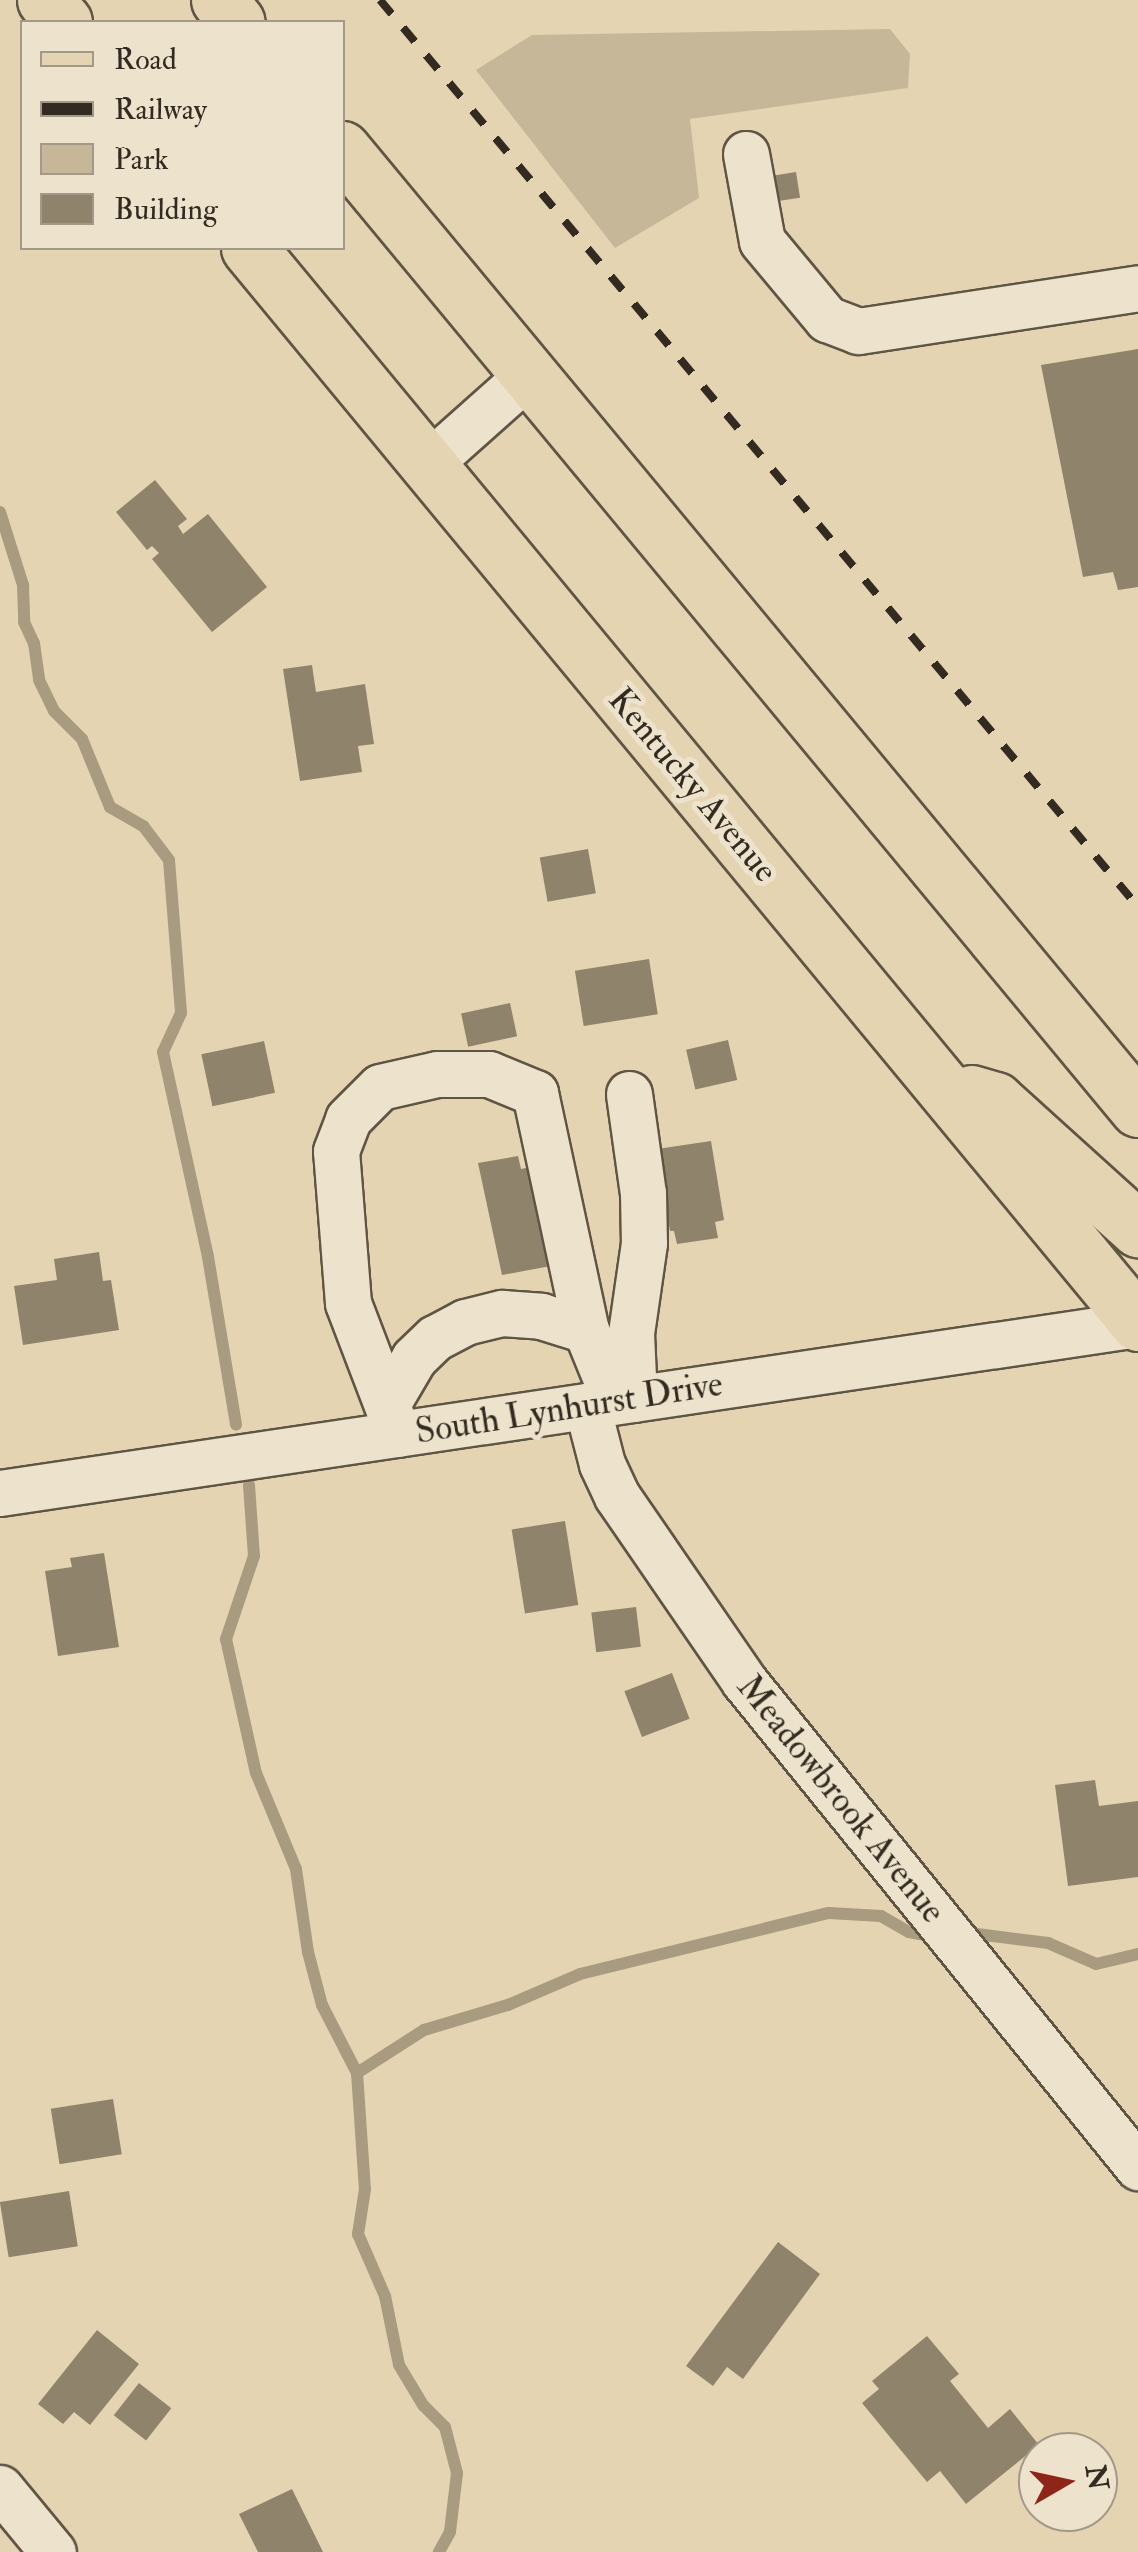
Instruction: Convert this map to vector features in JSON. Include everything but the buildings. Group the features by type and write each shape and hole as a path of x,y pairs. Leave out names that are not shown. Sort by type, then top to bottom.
{"main road":[{"path":"46,0 62,20"},
{"path":"219,0 236,20"},
{"path":"345,153 1138,1110"},
{"name":"Kentucky Avenue","path":"252,250 1138,1323"},
{"path":"940,1083 995,1100 1138,1229"}],"street":[{"path":"746,154 762,242 827,320 858,331 1138,288"},
{"path":"428,464 529,374"},
{"path":"392,1419 348,1302 337,1204 336,1151 348,1119 380,1087 437,1074 488,1074 535,1093 586,1330 612,1402"},
{"path":"612,1402 631,1333 644,1243 643,1193 630,1094"},
{"path":"392,1419 414,1358 435,1338 465,1322 502,1313 541,1316 586,1330"},
{"name":"South Lynhurst Drive","path":"0,1493 392,1419 612,1402 1138,1323"},
{"name":"Meadowbrook Avenue","path":"612,1402 602,1464 617,1496 744,1681 1138,2167"},
{"path":"0,2488 53,2552"}],"green space":[{"path":"890,29 910,54 908,88 690,119 699,198 615,248 476,70 532,35"}],"waterway":[{"path":"0,512 23,585 24,622 34,643 39,680 54,711 82,739 110,807 144,827 169,860 181,1013 163,1052 208,1257 236,1425"},
{"path":"249,1485 254,1556 226,1639 256,1773 296,1869 308,1952 322,2005 357,2073 365,2189 358,2234 385,2296 399,2365 423,2405 445,2427 457,2473 450,2532 439,2552"},
{"path":"357,2073 424,2030 508,2005 580,1974 829,1913 881,1916 909,1932 935,1937"},
{"path":"977,1934 1048,1943 1096,1964 1138,1954"}],"railway":[{"path":"380,0 1138,907"}]}
